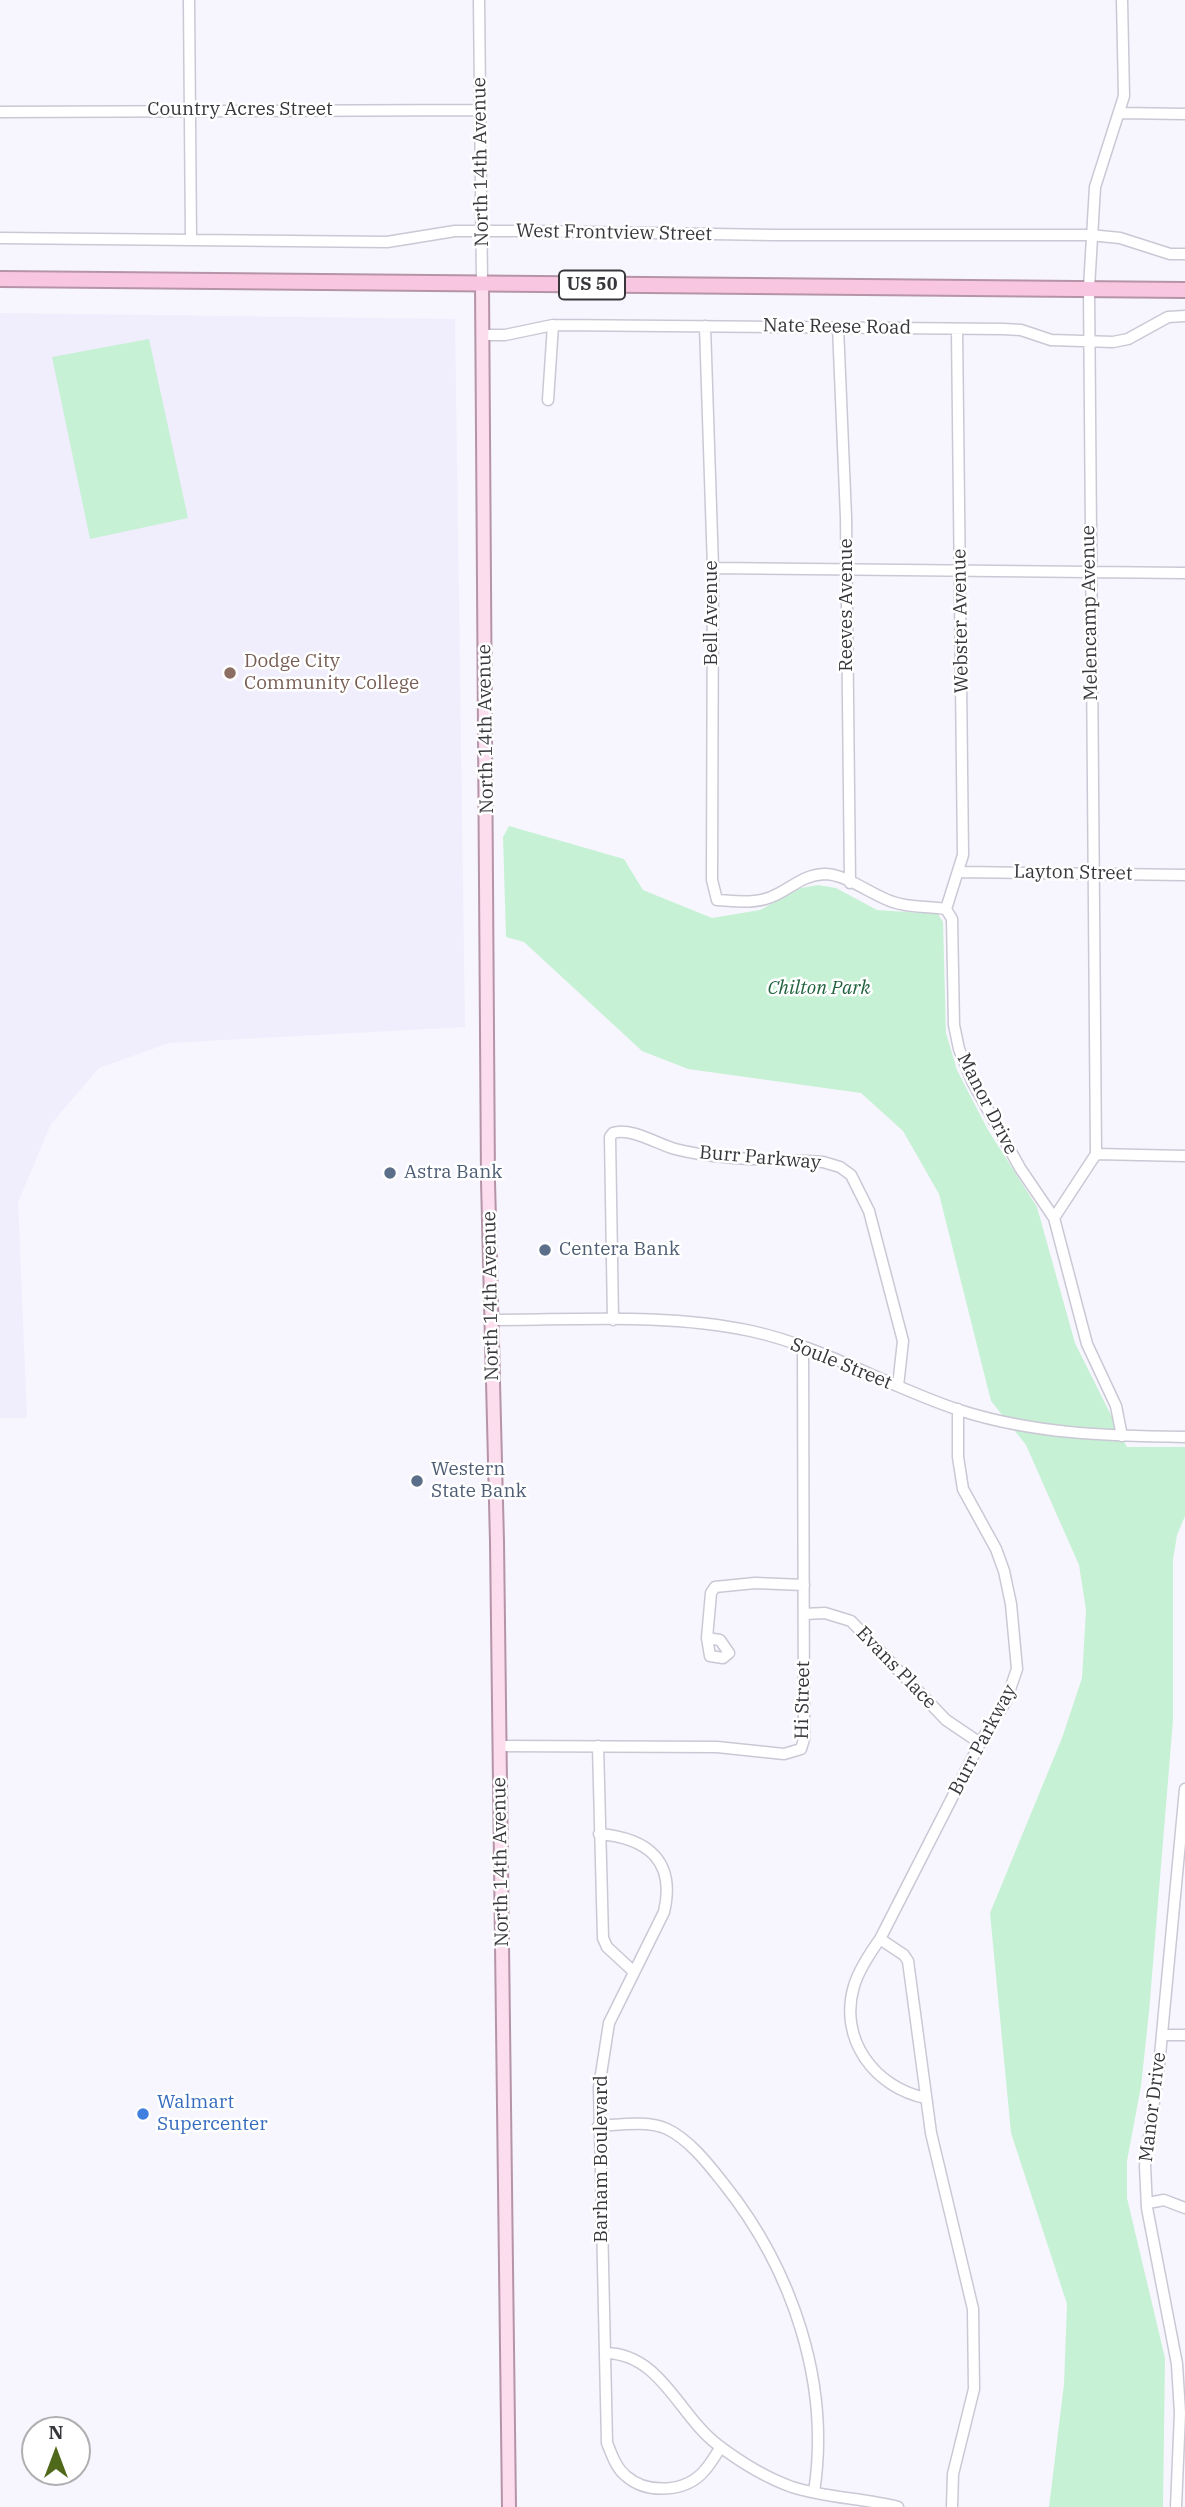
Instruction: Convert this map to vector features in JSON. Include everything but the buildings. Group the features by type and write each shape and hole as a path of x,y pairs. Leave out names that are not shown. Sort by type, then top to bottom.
{"highway":[{"name":"US 50","path":"0,279 1185,290"}],"main road":[{"name":"North 14th Avenue","path":"482,284 492,1320 509,2507"}],"street":[{"path":"189,0 191,240"},
{"name":"North 14th Avenue","path":"479,0 482,284"},
{"name":"Melencamp Avenue","path":"1096,1154 1089,570 1090,235 1095,187 1124,96 1122,0"},
{"name":"Country Acres Street","path":"0,111 480,110"},
{"path":"1120,113 1185,114"},
{"name":"West Frontview Street","path":"0,238 395,242 455,231 1090,235 1120,238 1170,254 1185,254"},
{"name":"Nate Reese Road","path":"483,335 505,335 553,325 838,327 1021,330 1051,340 1113,342 1128,338 1168,317 1185,316"},
{"path":"548,400 553,325"},
{"name":"Bell Avenue","path":"705,326 713,568 712,880 717,900 751,902 771,897 805,877 826,874 850,883"},
{"name":"Reeves Avenue","path":"838,327 846,569 850,883"},
{"name":"Webster Avenue","path":"946,909 960,872 963,855 957,330"},
{"path":"713,568 1185,573"},
{"name":"Layton Street","path":"960,872 1185,875"},
{"path":"850,883 903,905 946,909"},
{"name":"Manor Drive","path":"946,909 952,919 954,1025 959,1049 972,1081 1014,1157 1054,1218 1087,1344 1116,1406 1122,1436"},
{"name":"Burr Parkway","path":"613,1320 610,1137 616,1131 677,1150 712,1155 824,1162 840,1167 851,1175 869,1211 903,1341 898,1387"},
{"path":"1054,1218 1096,1154 1185,1156"},
{"name":"Soule Street","path":"492,1320 613,1320 750,1331 863,1370 898,1387 958,1409 1041,1429 1122,1436 1185,1437"},
{"name":"Hi Street","path":"500,1746 717,1747 797,1752 801,1749 804,1739 801,1482 803,1348"},
{"name":"Burr Parkway","path":"926,2098 911,2095 878,2077 863,2057 854,2037 851,2009 854,1986 980,1743 1006,1701 1017,1668 1011,1604 1004,1571 996,1549 962,1489 958,1457 958,1409"},
{"path":"707,1638 711,1593 715,1587 755,1583 804,1585"},
{"name":"Evans Place","path":"804,1614 825,1613 851,1620 946,1720 980,1743"},
{"path":"598,1746 603,1938 607,1947 634,1972"},
{"name":"Manor Drive","path":"1176,2507 1180,2413 1177,2364 1147,2203 1147,2135 1162,2035 1185,1789"},
{"name":"Barham Boulevard","path":"599,1835 637,1841 652,1852 663,1867 668,1883 664,1912 609,2023 599,2087 607,2443 616,2464 626,2476 655,2488 676,2487 705,2471 721,2447"},
{"path":"880,1939 904,1955 908,1961 936,2158 973,2309 974,2389 953,2474 952,2507"},
{"path":"1162,2035 1185,2035"},
{"path":"598,2126 652,2125 673,2133 715,2173 768,2248 782,2276 809,2364 817,2429 814,2492"},
{"path":"1147,2203 1164,2200 1185,2208"},
{"path":"606,2353 622,2353 643,2363 721,2447 778,2482 814,2492 898,2507"}],"shaded area":[{"name":"Dodge City Community College","path":"0,313 455,319 465,1027 169,1043 99,1068 51,1124 18,1202 27,1418 0,1418"}],"green space":[{"path":"149,339 188,518 90,539 52,357"},
{"name":"Chilton Park","path":"509,826 624,859 643,890 712,918 760,910 801,888 818,885 836,888 877,910 938,914 943,922 946,1033 957,1070 988,1130 1037,1207 1075,1343 1127,1447 1185,1447 1185,1516 1177,1535 1173,1560 1173,1720 1149,2012 1141,2086 1127,2161 1127,2198 1165,2358 1163,2507 1049,2507 1064,2384 1067,2304 1011,2133 990,1913 1062,1738 1082,1678 1086,1610 1079,1565 1026,1445 991,1401 939,1194 903,1131 861,1093 688,1069 642,1051 524,942 506,937 503,837"}],"place":[{"name":"Dodge City Community College","path":"230,673"},
{"name":"Astra Bank","path":"390,1173"},
{"name":"Centera Bank","path":"545,1250"},
{"name":"Western State Bank","path":"417,1481"},
{"name":"Walmart Supercenter","path":"143,2114"}]}
